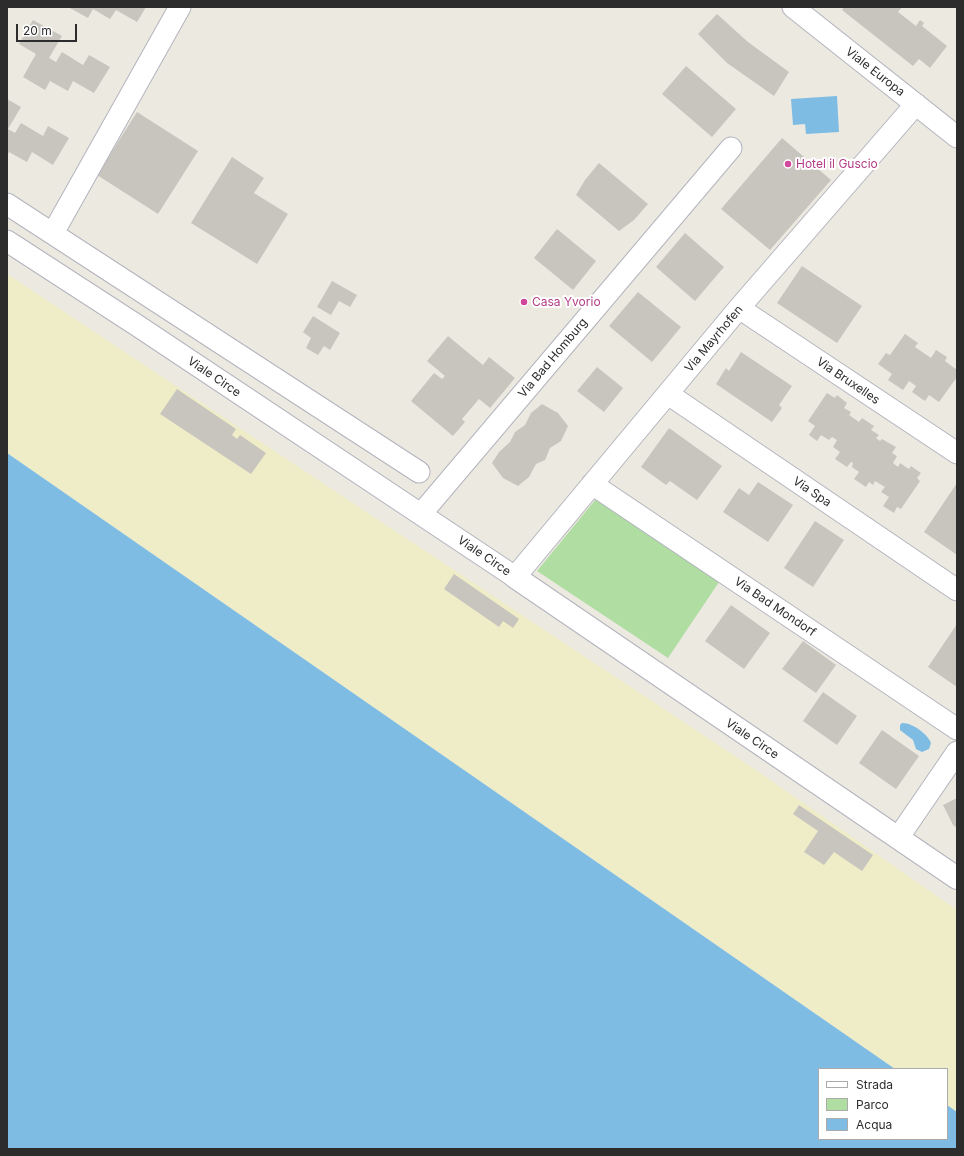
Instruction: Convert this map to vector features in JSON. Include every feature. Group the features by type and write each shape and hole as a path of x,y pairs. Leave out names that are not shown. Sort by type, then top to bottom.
{"street":[{"path":"53,233 180,7"},
{"name":"Viale Europa","path":"793,7 957,137"},
{"name":"Via Mayrhofen","path":"515,577 739,308 916,104"},
{"name":"Via Bad Homburg","path":"421,514 731,148"},
{"path":"7,204 419,472"},
{"name":"Viale Circe","path":"7,242 421,514 957,878"},
{"name":"Via Bruxelles","path":"739,308 957,454"},
{"name":"Via Spa","path":"668,394 957,590"},
{"path":"355,470 372,441"},
{"name":"Via Bad Mondorf","path":"592,484 957,729"},
{"path":"898,838 957,752"}],"green space":[{"path":"596,499 719,582 668,658 537,571"}],"sand":[{"path":"7,274 753,768 957,910 957,1112 948,1106 948,1068 894,1068 7,453"}],"water":[{"path":"837,96 839,132 806,134 805,124 793,125 791,99"},
{"path":"7,453 894,1068 818,1068 818,1140 948,1140 948,1106 957,1112 957,1149 7,1149"},
{"path":"902,723 910,724 923,732 931,743 929,749 922,752 916,749 913,740 900,730 900,725"}],"building":[{"path":"68,7 146,7 137,22 116,10 110,19 93,9 88,18"},
{"path":"844,7 902,7 898,12 916,26 920,20 924,23 922,26 947,46 930,68 919,59 913,66 842,10"},
{"path":"717,14 748,42 789,72 774,96 727,63 698,34"},
{"path":"33,20 62,36 49,58 56,62 62,52 83,65 89,55 110,67 94,93 73,81 68,91 50,81 45,90 23,77 36,54 19,44"},
{"path":"686,66 736,109 712,137 662,94"},
{"path":"7,99 21,107 8,129 15,133 21,123 43,136 48,126 69,138 53,165 32,152 27,162 9,152 7,156"},
{"path":"137,112 198,151 158,214 97,175"},
{"path":"782,138 831,180 770,250 721,209"},
{"path":"232,157 264,178 254,193 288,214 257,264 191,223"},
{"path":"599,163 648,204 634,220 619,231 576,195 585,180"},
{"path":"557,229 596,261 573,290 534,258"},
{"path":"685,233 724,267 695,301 656,267"},
{"path":"802,266 862,306 837,343 777,303"},
{"path":"332,281 357,295 350,307 339,301 331,315 317,307"},
{"path":"638,292 681,327 652,362 609,326"},
{"path":"313,316 340,333 330,350 324,346 318,355 306,348 311,338 303,332"},
{"path":"905,334 918,343 915,347 931,358 936,350 947,357 945,361 957,370 957,377 939,402 929,395 925,401 912,392 916,386 909,381 903,390 888,380 892,374 878,364 886,353 890,355"},
{"path":"448,336 483,365 489,357 515,378 490,408 479,399 462,419 465,422 453,436 411,401 434,373 442,379 445,376 427,361"},
{"path":"741,352 792,386 779,405 782,408 772,422 716,384 726,368 729,371"},
{"path":"597,367 623,388 604,412 577,391"},
{"path":"177,389 236,429 232,435 237,439 240,435 266,453 251,474 160,414"},
{"path":"827,393 835,398 837,395 847,403 844,408 851,412 849,415 859,422 862,418 874,426 871,430 879,435 876,438 880,441 882,439 896,447 892,453 897,456 893,463 898,467 900,463 909,469 911,466 921,473 917,478 920,481 901,509 897,507 894,513 883,506 889,497 881,492 885,487 875,481 873,485 869,482 866,487 854,479 859,472 852,467 853,463 851,462 847,467 835,459 840,452 833,447 837,440 832,437 829,440 821,435 817,441 809,435 815,426 808,421"},
{"path":"542,404 558,413 568,426 561,441 550,448 545,460 536,464 529,477 518,486 503,478 492,463 499,452 510,442 515,432 525,425 531,413"},
{"path":"669,428 722,466 697,500 670,481 666,485 641,467"},
{"path":"758,482 793,505 768,542 723,512 739,488 749,495"},
{"path":"957,483 957,555 924,532"},
{"path":"815,521 844,540 813,587 784,568"},
{"path":"454,574 519,619 513,628 503,621 499,627 444,589"},
{"path":"731,605 770,633 744,669 705,641"},
{"path":"957,624 957,687 928,667"},
{"path":"803,641 836,665 816,693 782,669"},
{"path":"823,692 857,716 837,745 803,721"},
{"path":"882,730 919,756 896,789 859,763"},
{"path":"957,798 957,828 953,825 943,805"},
{"path":"799,805 873,855 862,871 834,852 824,865 804,852 818,831 793,814"}],"place":[{"name":"Hotel il Guscio","path":"788,164"},
{"name":"Casa Yvorio","path":"524,302"}]}
